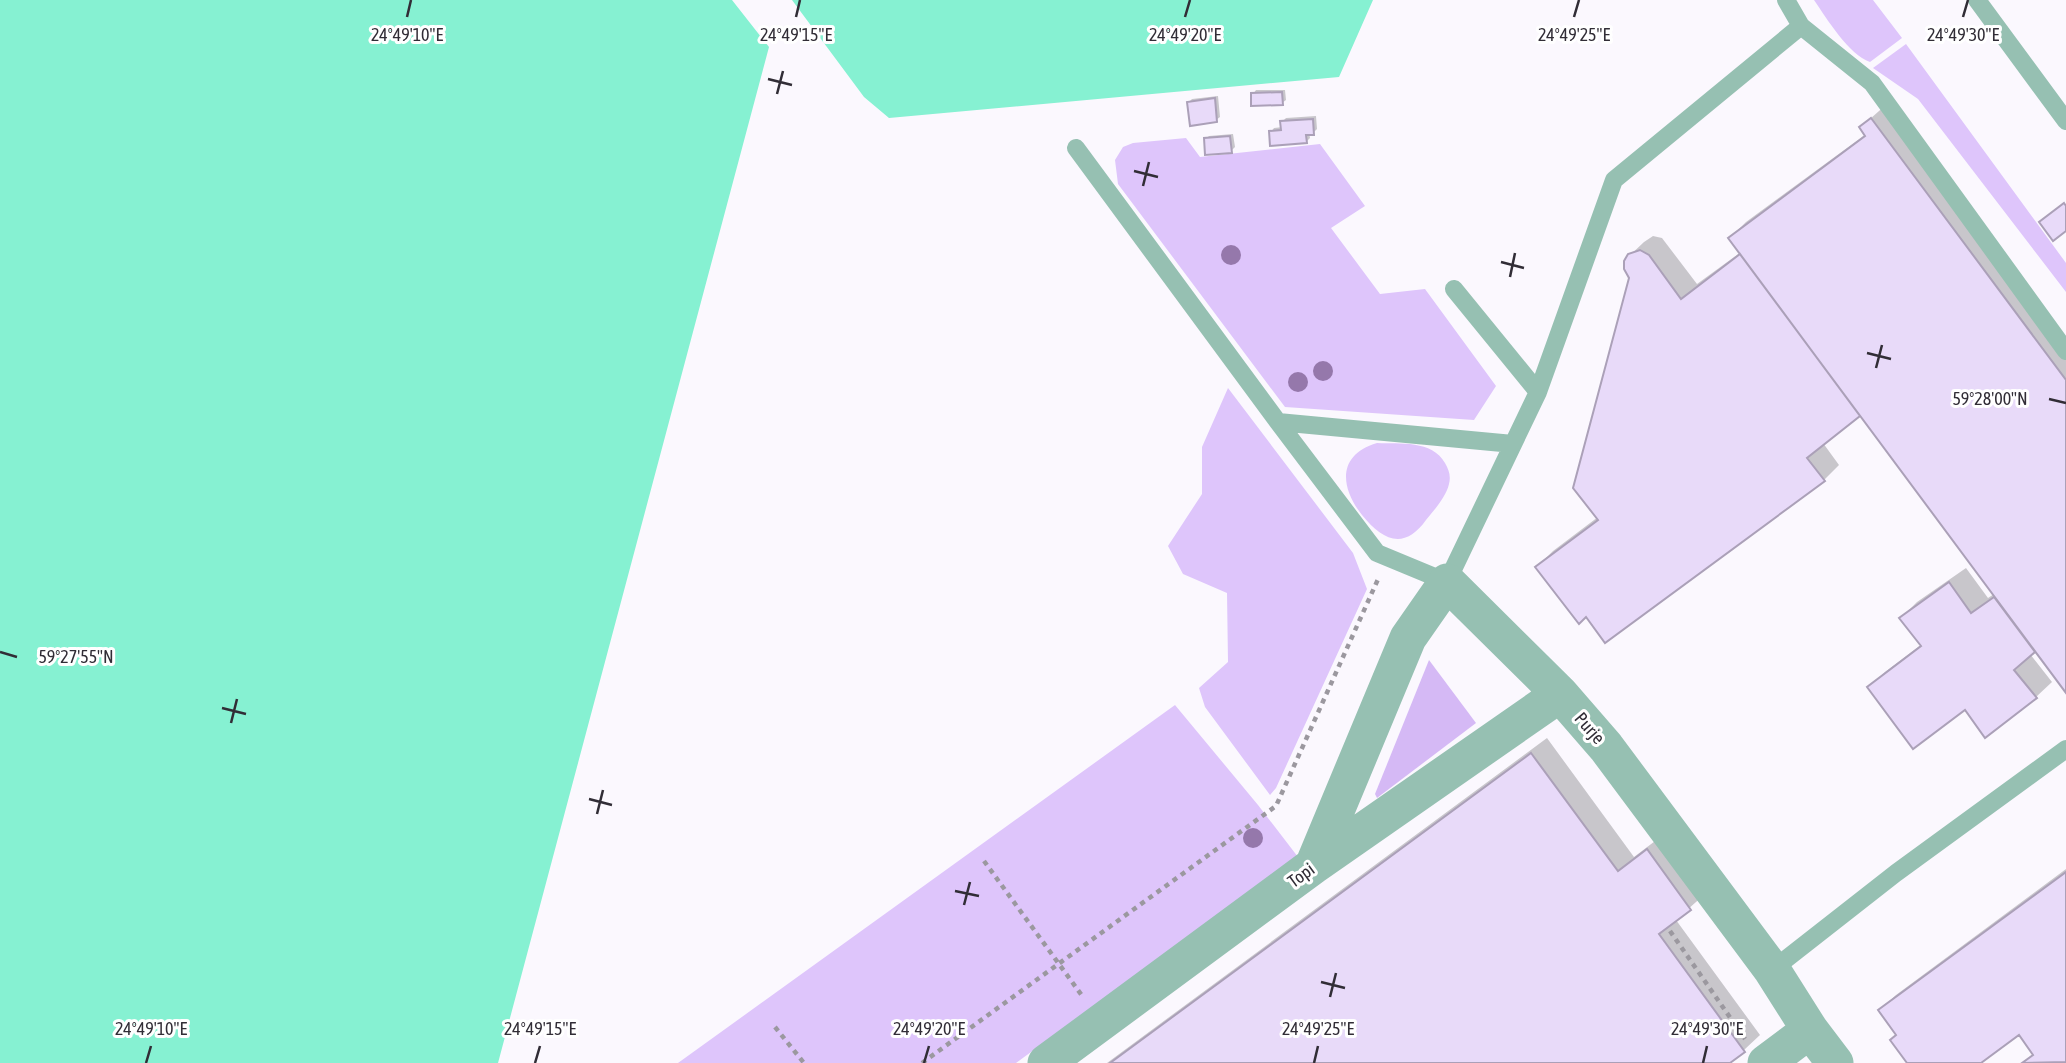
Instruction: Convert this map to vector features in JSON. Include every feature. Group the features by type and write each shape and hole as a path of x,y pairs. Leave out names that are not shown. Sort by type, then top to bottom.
{"street":[{"name":"Purje","path":"1447,582 1560,694 1606,747 1772,970 1810,1030 1835,1063"},
{"path":"1313,866 1408,638 1447,582"},
{"name":"Topi","path":"1046,1063 1313,866 1560,694"},
{"path":"1756,1052 1810,1030"}],"lane":[{"path":"1786,0 1801,26 1872,83 2066,351"},
{"path":"1977,0 2066,121"},
{"path":"1076,148 1377,553 1447,582 1538,392 1614,180 1801,26"},
{"path":"1454,289 1538,392"},
{"path":"1278,422 1513,444"},
{"path":"1772,970 1896,873 2066,749"}],"path":[{"path":"922,1063 1276,806 1388,558"},
{"path":"985,862 1102,1022"},
{"path":"1670,931 1756,1052"},
{"path":"775,1027 804,1063"}],"shaded area":[{"path":"0,0 732,0 769,47 498,1063 0,1063"},
{"path":"792,0 1373,0 1339,77 889,118 864,97"},
{"path":"1814,0 1873,0 1902,38 1870,62 1846,44"},
{"path":"1906,44 2066,263 2066,292 1918,99 1873,68"},
{"path":"1186,138 1200,157 1320,144 1365,206 1331,228 1380,294 1425,289 1496,386 1474,420 1285,407 1118,184 1115,160 1123,147 1133,143"},
{"path":"1228,388 1353,553 1367,589 1276,788 1270,795 1205,707 1199,688 1228,662 1227,593 1183,574 1168,546 1202,494 1202,447"},
{"path":"1377,443 1415,445 1432,450 1445,463 1449,473 1448,489 1440,503 1418,530 1401,539 1385,536 1377,531 1362,515 1349,494 1346,473 1349,464 1364,448"},
{"path":"1429,660 1476,723 1377,798 1375,794"},
{"path":"1175,705 1298,857 1016,1063 678,1063"}],"building":[{"path":"1282,92 1283,105 1251,106 1251,93"},
{"path":"1215,98 1217,122 1190,126 1187,102"},
{"path":"1871,118 2066,380 2066,693 1728,238 1865,136 1859,127"},
{"path":"1313,119 1314,135 1306,135 1307,143 1270,146 1269,131 1281,130 1280,121"},
{"path":"1230,136 1232,153 1205,155 1204,138"},
{"path":"2064,203 2066,231 2053,241 2039,222"},
{"path":"1640,250 1649,255 1681,299 1740,254 1860,416 1807,458 1825,481 1605,643 1586,617 1579,624 1535,567 1598,520 1573,488 1629,278 1624,269 1624,261 1628,254"},
{"path":"1949,582 1971,613 1994,597 2035,652 2014,670 2037,698 1985,738 1965,710 1913,749 1867,687 1921,646 1899,618"},
{"path":"1531,753 1618,871 1647,849 1691,910 1659,934 1745,1052 1730,1063 1110,1063"},
{"path":"2066,872 2066,1062 2022,1063 2033,1055 2019,1035 1981,1063 1907,1063 1890,1040 1896,1035 1878,1010"}]}
